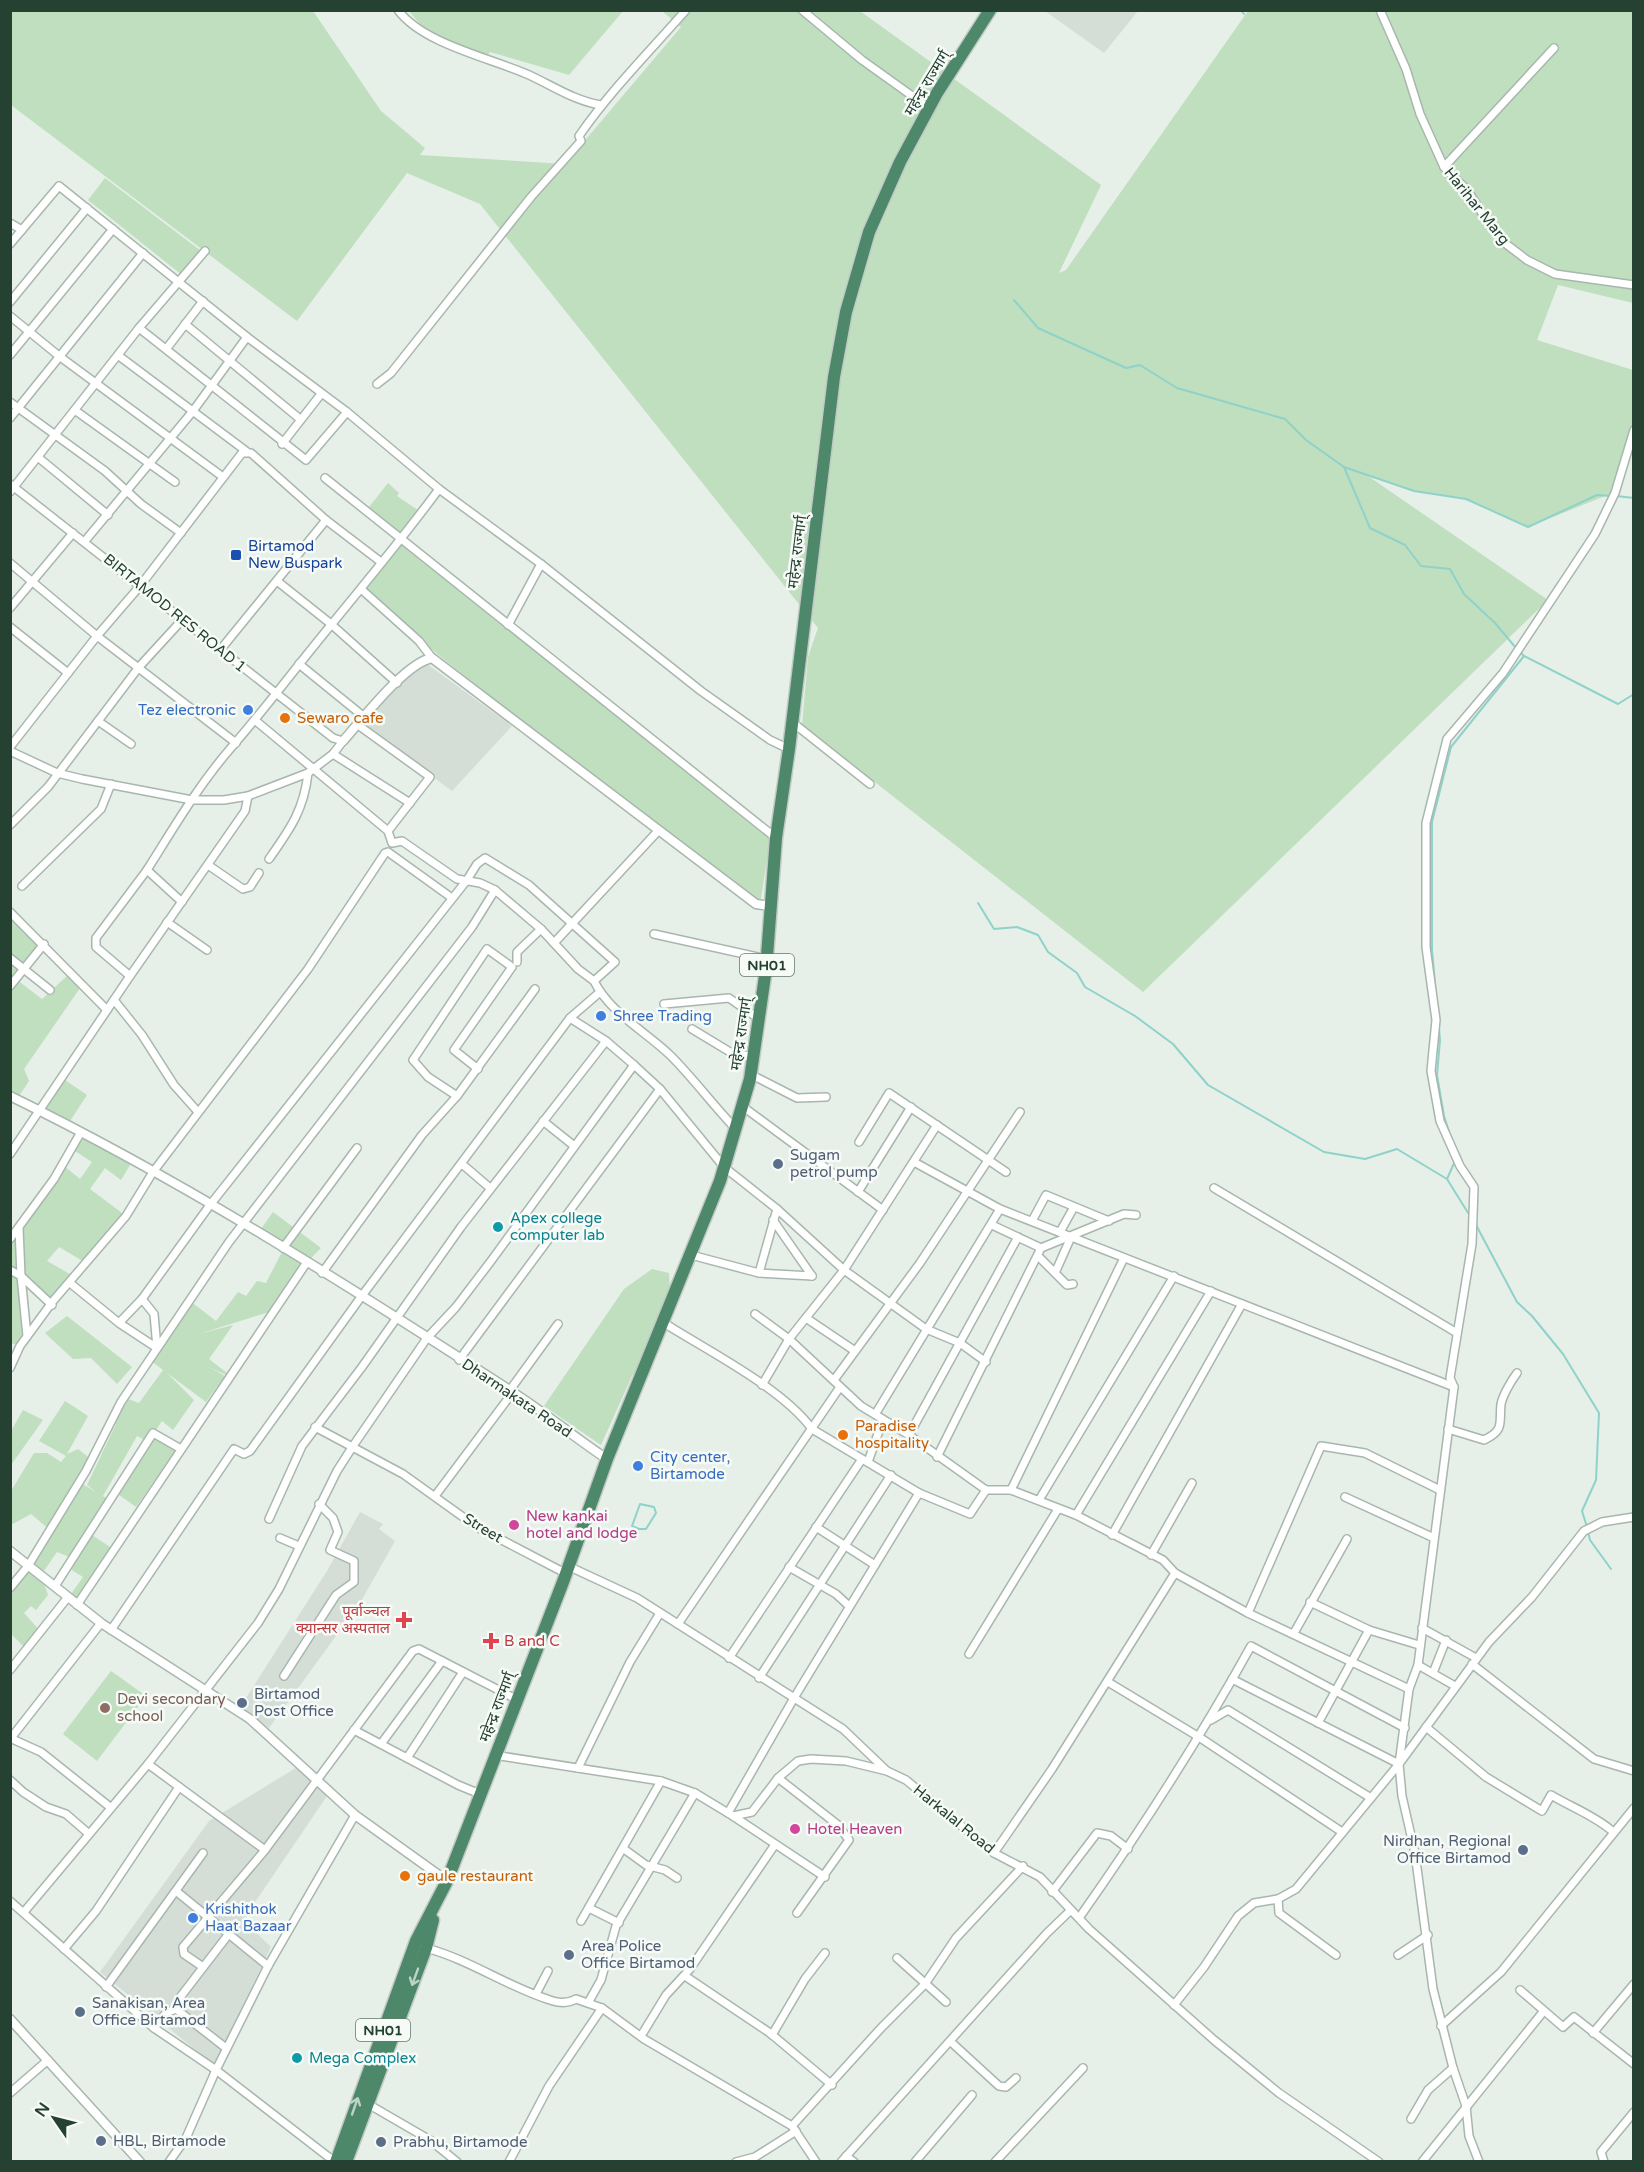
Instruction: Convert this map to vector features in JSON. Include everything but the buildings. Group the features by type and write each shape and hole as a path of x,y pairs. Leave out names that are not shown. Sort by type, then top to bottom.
{"highway":[{"name":"महेन्द्र राज्मार्ग्","path":"335,2162 416,1941 447,1881 607,1459 664,1323 724,1167 750,1074 768,959 776,838 834,377 846,312 868,232 929,108 990,10"},
{"name":"महेन्द्र राज्मार्ग्","path":"346,2162 426,1948 438,1901"}],"street":[{"path":"398,10 403,17 441,41 529,75 571,95 580,102 600,105"},
{"path":"377,384 391,373 531,198 581,141 579,136 600,105 686,10"},
{"path":"802,10 862,60 929,108"},
{"name":"Harihar Marg","path":"1380,10 1406,69 1420,114 1444,167 1468,191 1487,221 1506,244 1527,260 1555,274 1634,285"},
{"path":"1444,167 1554,48"},
{"path":"10,244 59,186 247,337 347,412 439,489 541,564 700,691 770,740 789,749"},
{"path":"10,302 87,208"},
{"path":"10,224 22,230"},
{"path":"10,355 113,229"},
{"path":"12,488 39,458 139,328 205,251"},
{"path":"10,418 143,253"},
{"path":"167,348 203,301"},
{"path":"10,316 30,330 59,356 171,436 223,477"},
{"path":"185,324 300,418"},
{"path":"139,328 167,348 282,444 306,459 347,412"},
{"path":"85,541 193,411 247,337"},
{"path":"119,356 246,451 326,520 381,562"},
{"path":"282,444 321,394"},
{"path":"10,402 181,533"},
{"path":"76,411 175,482"},
{"path":"1479,2162 1469,2136 1466,2106 1441,2026 1433,1989 1428,1935 1415,1853 1402,1796 1399,1764 1409,1689 1418,1665 1454,1387 1450,1378 1472,1244 1474,1188 1460,1166 1440,1122 1431,1071 1436,1020 1426,947 1426,824 1446,739 1503,673 1595,534 1615,493 1634,430"},
{"path":"246,451 223,477 140,586 97,636 10,749 57,772 192,800 248,796 310,771 333,754 363,716 397,683 424,659 432,658"},
{"path":"39,458 108,515"},
{"path":"325,478 776,838"},
{"name":"BIRTAMOD RES ROAD 1","path":"12,488 85,541 333,738 343,741"},
{"path":"130,976 96,946 96,938 147,870 192,800 236,743 256,722 331,624 403,538 439,489"},
{"path":"221,649 326,520"},
{"path":"10,608 73,533"},
{"path":"10,563 97,636 236,743"},
{"path":"508,625 541,564"},
{"path":"277,581 331,624 397,683"},
{"path":"360,589 419,640 432,658 756,904 770,906"},
{"path":"12,821 48,788 57,772 139,667 183,619"},
{"path":"10,627 68,673"},
{"path":"299,664 363,716"},
{"path":"98,721 131,744"},
{"path":"256,722 310,771 388,831 392,843 402,841 457,879 467,880 495,890 541,929 594,981 600,992 624,1017 671,1056 735,1128"},
{"path":"792,722 870,784"},
{"path":"358,725 430,777 388,831"},
{"path":"333,754 410,803"},
{"path":"269,859 300,810 310,771"},
{"path":"22,885 101,809 111,784"},
{"path":"10,1154 245,811 248,796"},
{"path":"554,943 658,831"},
{"path":"10,1368 27,1336 126,1216 153,1172 308,969 386,853 405,863 452,898"},
{"path":"120,1323 142,1299 210,1205 467,880 477,864 485,858 529,885 615,962 594,981"},
{"path":"208,865 243,889 250,887 259,873"},
{"path":"147,870 182,902"},
{"path":"10,1588 28,1566 86,1472 122,1402 242,1224 459,945 495,890"},
{"path":"10,912 107,1010"},
{"path":"167,922 207,950"},
{"path":"517,962 517,952 541,929"},
{"path":"654,934 768,959"},
{"path":"10,986 44,944"},
{"path":"457,1096 428,1077 413,1060 487,949 512,968 455,1046 456,1053 478,1069"},
{"path":"10,958 50,990"},
{"path":"322,1273 422,1135 478,1069 535,989"},
{"path":"111,1630 234,1449 244,1454 250,1451 361,1297 570,1018 600,992"},
{"path":"664,1004 729,998 759,1018"},
{"path":"114,1000 142,1035 174,1085 198,1112"},
{"path":"570,1018 606,1041 634,1065 660,1089 724,1167 777,1209 844,1270 926,1329 960,1343 986,1362"},
{"path":"692,1029 730,1052 753,1057"},
{"path":"269,1519 302,1446 315,1427 362,1367 490,1188 606,1041"},
{"path":"24,1911 148,1764 258,1623 279,1589 320,1504 353,1446 427,1338 456,1307 491,1262 573,1145 634,1065"},
{"path":"750,1074 797,1098 826,1097"},
{"path":"459,1360 660,1089"},
{"path":"859,1142 889,1093 1006,1172"},
{"name":"Dharmakata Road","path":"10,1096 153,1172 307,1262 511,1391 607,1459"},
{"path":"742,1106 883,1210"},
{"path":"858,1192 911,1107"},
{"path":"834,1380 920,1263 1020,1112"},
{"path":"543,1121 573,1145"},
{"path":"762,1385 789,1339 844,1270 937,1125"},
{"path":"10,1239 63,1165 81,1132"},
{"path":"283,1248 357,1148"},
{"path":"914,1162 1000,1209 1454,1387"},
{"path":"462,1164 490,1188"},
{"path":"1214,1188 1457,1333"},
{"path":"1032,1221 1046,1195 1109,1221"},
{"path":"1060,1232 1074,1207"},
{"path":"759,1273 777,1209"},
{"path":"876,1413 1000,1209"},
{"path":"992,1225 1041,1248 1124,1214 1136,1215"},
{"path":"691,1255 759,1273 812,1276 773,1220"},
{"path":"18,1228 27,1336"},
{"path":"909,1435 1018,1237"},
{"path":"1055,1273 1071,1237"},
{"path":"937,1457 1041,1248"},
{"path":"1038,1256 1067,1285 1073,1284"},
{"path":"1011,1490 1124,1258"},
{"path":"76,1605 307,1262"},
{"path":"10,1270 21,1276 52,1305"},
{"path":"1039,1500 1174,1276"},
{"path":"70,1283 120,1323 157,1348"},
{"path":"1076,1515 1210,1291"},
{"path":"142,1299 154,1314 157,1348"},
{"path":"1112,1534 1242,1304"},
{"path":"754,1314 789,1339 861,1406 909,1435 986,1490 1011,1490 1076,1515 1163,1560 1176,1573 1248,1613 1409,1689"},
{"path":"806,1318 855,1351"},
{"path":"664,1323 762,1385 801,1414 812,1429 919,1492 970,1514 986,1490"},
{"path":"435,1497 558,1324"},
{"path":"1448,1430 1484,1440 1494,1434 1501,1424 1502,1400 1516,1373"},
{"path":"678,1623 840,1387"},
{"path":"729,1658 816,1527 865,1461 881,1425"},
{"name":"Street","path":"315,1427 353,1446 435,1497 477,1527 566,1569 613,1585 678,1623 759,1678 843,1730 887,1771"},
{"path":"54,1586 153,1433 181,1449"},
{"path":"1248,1613 1321,1446 1365,1453 1440,1490"},
{"path":"759,1678 891,1475"},
{"path":"1151,1555 1192,1483"},
{"path":"731,1815 794,1698 919,1492"},
{"path":"1345,1497 1434,1538"},
{"path":"284,1676 336,1595 354,1582 354,1560 330,1550 338,1532 333,1518 320,1504"},
{"path":"969,1654 1058,1509"},
{"path":"1174,2005 1204,1967 1238,1916 1254,1903 1278,1899 1296,1889 1399,1764 1474,1661 1532,1597 1584,1531 1602,1522 1634,1517"},
{"path":"816,1527 875,1565"},
{"path":"280,1538 299,1546"},
{"path":"1294,1633 1347,1539"},
{"path":"10,1551 101,1623 250,1719 355,1815 447,1881"},
{"path":"789,1568 836,1594 849,1606"},
{"path":"994,1853 1176,1573"},
{"path":"10,1670 68,1597"},
{"path":"1310,1602 1369,1630 1419,1645"},
{"path":"578,1768 630,1662 660,1613"},
{"path":"101,1623 11,1738 41,1752 110,1807"},
{"path":"1422,1628 1446,1640 1474,1661 1594,1759 1634,1770"},
{"path":"1318,1723 1369,1630"},
{"path":"1433,1673 1446,1640"},
{"path":"1079,1918 1128,1849 1209,1722 1251,1646 1405,1728"},
{"path":"203,1967 182,1951 265,1850 413,1651 419,1649 516,1699"},
{"path":"381,1744 442,1661"},
{"path":"1418,1665 1455,1686"},
{"path":"407,1758 463,1672"},
{"path":"1232,1679 1399,1764"},
{"path":"1107,1682 1199,1737 1342,1832"},
{"path":"1209,1722 1228,1710 1371,1798"},
{"path":"1426,1727 1486,1777 1542,1811 1551,1795 1595,1817 1611,1830"},
{"path":"354,1730 480,1794"},
{"path":"494,1755 661,1781 695,1793 825,1877"},
{"name":"Harkalal Road","path":"731,1815 752,1812 789,1766 811,1759 838,1760 887,1771 906,1780 994,1853 1023,1866 1040,1877 1079,1918 1174,2005 1279,2093 1379,2162"},
{"path":"148,1764 265,1850"},
{"path":"778,1778 838,1825 849,1840 825,1877 797,1913"},
{"path":"10,1780 39,1802 66,1814 89,1834"},
{"path":"581,1922 661,1781"},
{"path":"64,1949 96,1911 179,1787"},
{"path":"588,2003 601,1980 619,1923 695,1793"},
{"path":"1441,2026 1501,1972 1634,1808"},
{"path":"169,2162 186,2138 226,2048 268,1966 355,1815"},
{"path":"1052,1892 1097,1833 1111,1836 1128,1849"},
{"path":"641,2036 666,1995 685,1976 774,1846"},
{"path":"624,1849 652,1867 677,1878"},
{"path":"106,1987 203,1853"},
{"path":"736,2162 775,2147 794,2129 869,2041 925,1984 956,1938 1023,1866"},
{"path":"176,1891 268,1966"},
{"path":"1278,1899 1279,1913 1336,1955"},
{"path":"10,1901 154,2028 216,2070 335,2162"},
{"path":"589,1908 619,1923"},
{"path":"854,2162 843,2159 1047,1933 1071,1910"},
{"path":"176,2009 178,2000 228,1935"},
{"path":"1398,1955 1428,1935"},
{"path":"426,1948 474,1965 554,2001 576,2000 602,2008 641,2036 794,2129 816,2162"},
{"path":"772,2035 806,1979 825,1953"},
{"path":"897,1958 946,2002"},
{"path":"536,1994 548,1971"},
{"path":"685,1976 772,2035 832,2085"},
{"path":"1593,2032 1634,1984"},
{"path":"1520,1990 1563,2027 1574,2017 1634,2064"},
{"path":"509,2162 549,2086 602,2008"},
{"path":"176,2009 226,2048"},
{"path":"154,2028 166,2013 176,2009"},
{"path":"1422,2162 1543,2012"},
{"path":"10,2019 140,2162"},
{"path":"951,2042 999,2086 1006,2087 1016,2078"},
{"path":"10,2093 48,2060"},
{"path":"995,2162 1083,2068"},
{"path":"1411,2119 1428,2090 1453,2068"},
{"path":"915,2162 972,2095"},
{"path":"368,2104 430,2140 457,2162"},
{"path":"1604,2162 1601,2152 1634,2112"}],"shaded area":[{"path":"1045,11 1138,11 1104,53"},
{"path":"427,664 512,726 452,791 362,724 367,715 408,675"},
{"path":"360,1512 383,1524 379,1529 395,1541 360,1603 269,1728 239,1709 327,1571"},
{"name":"Krishithok Haat Bazaar","path":"299,1766 327,1796 243,1920 271,1947 214,2065 100,1972 209,1821"}],"green space":[{"path":"10,11 313,11 381,111 425,148 420,155 565,164 681,27 662,11 860,11 1101,185 1059,273 1066,270 1248,11 1633,11 1633,303 1558,285 1537,340 1633,370 1633,426 1610,494 1528,527 1466,499 1414,491 1368,476 1548,600 1143,992 802,725 808,657 818,628 480,204 407,173 297,321 11,105"},
{"path":"409,11 623,11 569,75 490,52 486,57 429,35"},
{"path":"105,178 201,251 182,275 88,200"},
{"path":"388,483 399,493 397,496 418,510 399,533 369,507"},
{"path":"402,540 770,839 760,905 585,772 361,593"},
{"path":"10,913 40,943 13,977 42,999 67,976 80,988 24,1069 29,1081 17,1099 10,1096"},
{"path":"65,1080 87,1095 70,1121 46,1109"},
{"path":"86,1135 133,1160 121,1180 105,1168 90,1189 126,1216 86,1263 59,1247 47,1261 75,1277 51,1303 23,1280 25,1334 20,1346 11,1343 11,1243 64,1166 80,1179 92,1162 75,1151"},
{"path":"273,1212 321,1248 307,1262 275,1310 199,1334 233,1325 209,1359 227,1373 226,1375 209,1367 225,1376 206,1402 167,1373 194,1400 173,1430 162,1421 154,1433 177,1448 136,1507 115,1492 147,1441 137,1436 103,1496 110,1500 89,1533 113,1549 79,1599 71,1594 83,1577 67,1567 72,1558 57,1552 41,1575 48,1595 36,1610 31,1606 24,1613 41,1632 27,1650 11,1634 11,1589 50,1530 31,1514 11,1525 11,1491 34,1453 47,1453 61,1462 66,1456 39,1441 65,1401 88,1416 67,1454 78,1449 92,1460 79,1482 96,1492 87,1485 116,1424 112,1421 125,1398 139,1403 163,1370 150,1360 190,1301 216,1321 238,1292 246,1296 257,1281 266,1283 284,1248 258,1233"},
{"path":"652,1269 669,1273 670,1291 644,1358 632,1376 601,1445 544,1406 624,1289"},
{"path":"67,1316 132,1367 117,1384 91,1358 73,1359 45,1333"},
{"path":"23,1410 43,1420 11,1465 11,1431"},
{"path":"111,1671 146,1696 97,1761 63,1734"}],"waterway":[{"path":"1241,10 1244,14"},
{"path":"1014,300 1038,328 1126,368 1140,365 1177,388 1285,419 1306,440 1344,467 1370,528 1405,545 1421,566 1450,569 1464,594 1495,623 1516,648"},
{"path":"1344,467 1414,491 1466,499 1528,527 1597,495 1611,496"},
{"path":"1616,496 1634,498"},
{"path":"1520,652 1618,704 1634,694"},
{"path":"1457,1156 1444,1116 1437,1075 1440,1040 1432,950 1432,822 1451,747 1524,656"},
{"path":"978,903 994,929 1017,927 1038,935 1048,952 1077,973 1085,987 1135,1016 1173,1044 1208,1085 1324,1152 1365,1159 1397,1149 1447,1179 1470,1216"},
{"path":"1447,1179 1455,1161"},
{"path":"1475,1223 1517,1302 1532,1316 1563,1354 1599,1413 1596,1480 1582,1511 1587,1527"},
{"path":"640,1504 654,1507 656,1513 646,1529 632,1526 640,1504"},
{"path":"1588,1532 1590,1540 1611,1569"}],"place":[{"name":"Birtamod New Buspark","path":"236,555"},
{"name":"Tez electronic","path":"248,710"},
{"name":"Sewaro cafe","path":"285,718"},
{"name":"Shree Trading","path":"601,1016"},
{"name":"Sugam petrol pump","path":"778,1164"},
{"name":"Apex college computer lab","path":"498,1227"},
{"name":"Paradise hospitality","path":"843,1435"},
{"name":"City center, Birtamode","path":"638,1466"},
{"name":"New kankai hotel and lodge","path":"514,1525"},
{"name":"पूर्वाञ्चल क्यान्सर अस्पताल","path":"404,1620"},
{"name":"B and C","path":"491,1641"},
{"name":"Birtamod Post Office","path":"242,1703"},
{"name":"Devi secondary school","path":"105,1708"},
{"name":"Hotel Heaven","path":"795,1829"},
{"name":"Nirdhan, Regional Office Birtamod","path":"1523,1850"},
{"name":"gaule restaurant","path":"405,1876"},
{"name":"Krishithok Haat Bazaar","path":"193,1918"},
{"name":"Area Police Office Birtamod","path":"569,1955"},
{"name":"Sanakisan, Area Office Birtamod","path":"80,2012"},
{"name":"Mega Complex","path":"297,2058"},
{"name":"HBL, Birtamode","path":"101,2141"},
{"name":"Prabhu, Birtamode","path":"381,2142"}]}
